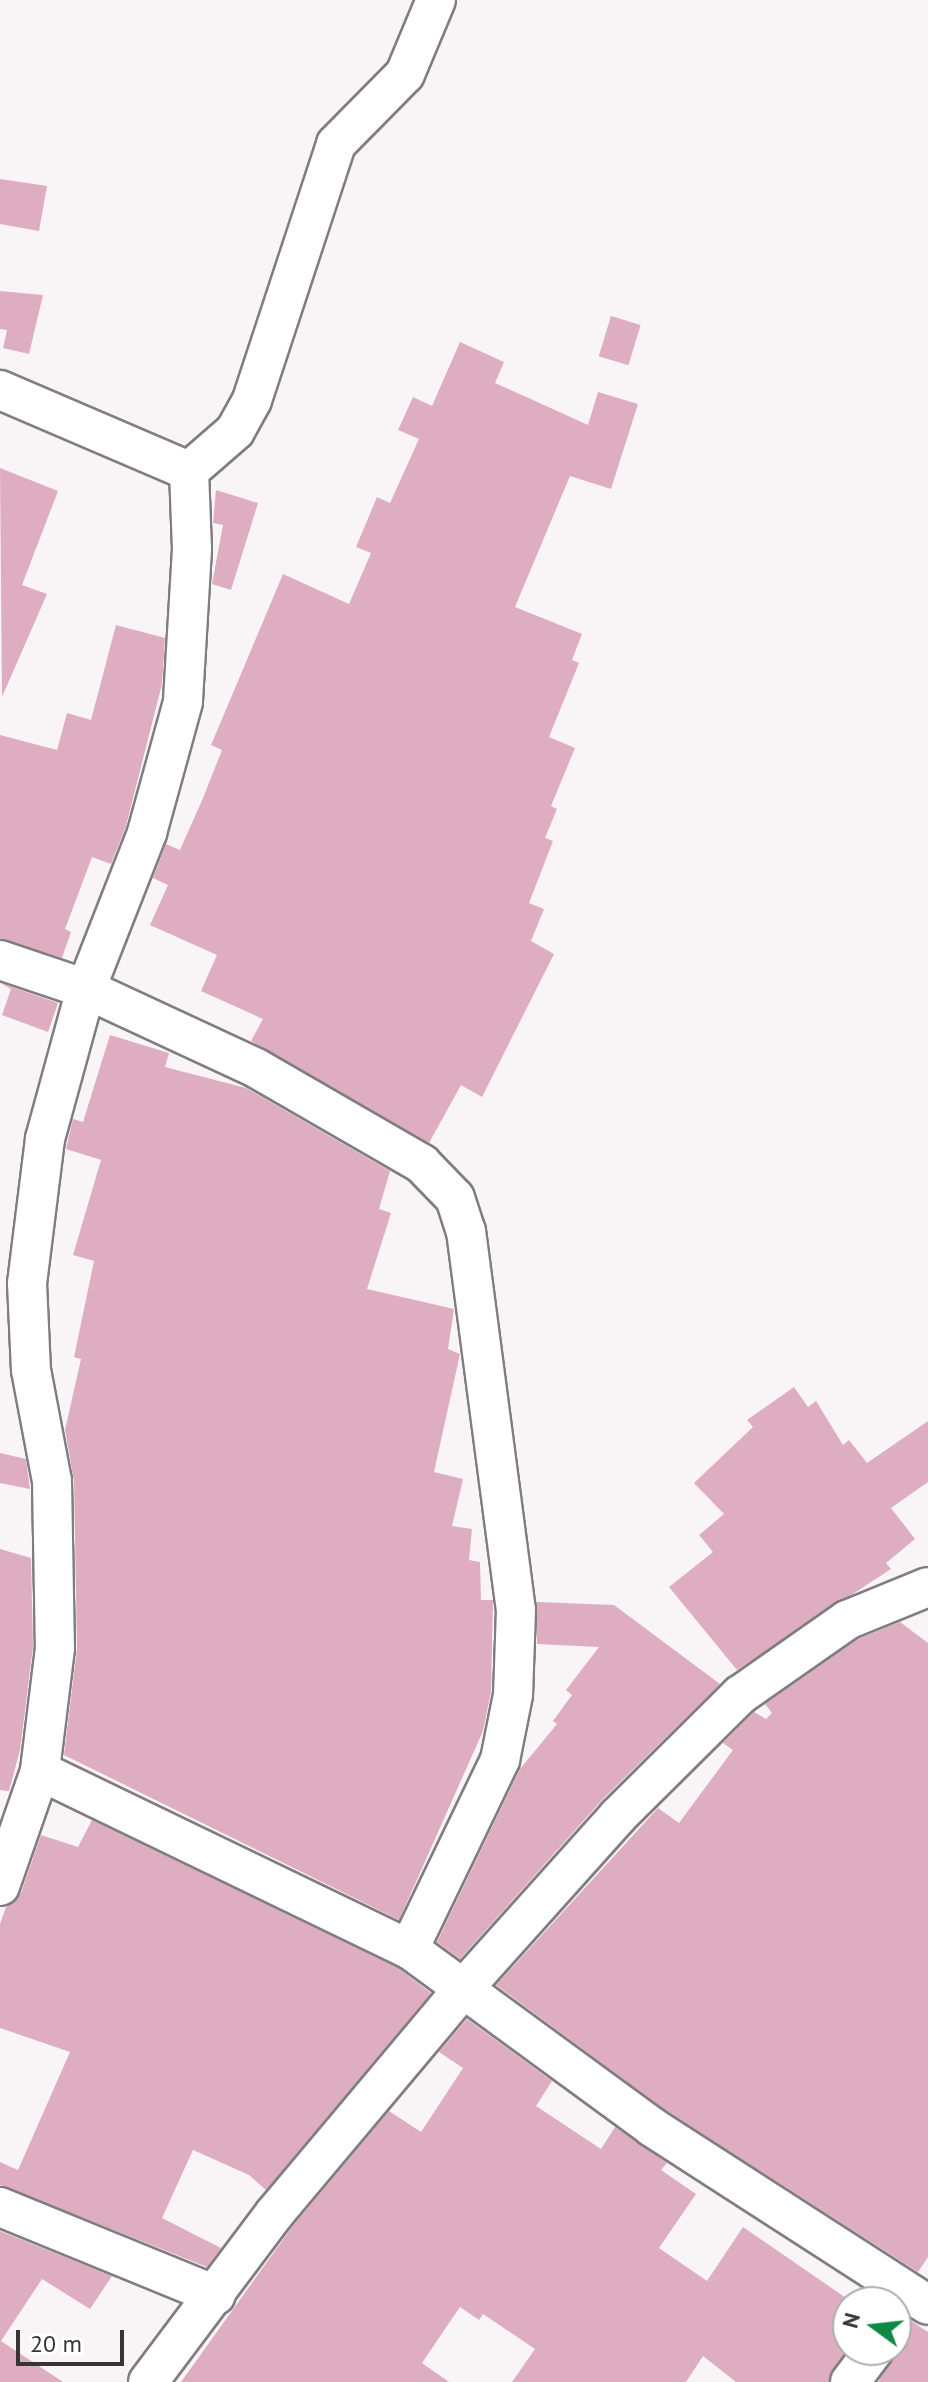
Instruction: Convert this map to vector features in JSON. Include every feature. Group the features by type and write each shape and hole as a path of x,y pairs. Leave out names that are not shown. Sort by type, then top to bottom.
{"street":[{"path":"189,471 235,431 252,400 336,144 405,74 436,0"},
{"path":"0,390 189,471"},
{"path":"0,1886 40,1771 55,1648 52,1481 31,1370 27,1283 45,1139 86,989 147,833 183,702 192,549 189,471"},
{"path":"0,960 86,989 256,1068 422,1164 455,1198 466,1231 516,1610 513,1695 500,1760 409,1949"},
{"path":"148,2382 275,2213 463,1989 618,1816 740,1695 847,1620 928,1587"},
{"path":"40,1771 409,1949 652,2127 917,2301"},
{"path":"0,2207 216,2295"}],"building":[{"path":"0,179 47,186 39,231 0,224"},
{"path":"0,291 43,295 29,354 3,348 7,330 0,329"},
{"path":"611,316 641,325 628,365 599,356"},
{"path":"460,342 504,362 495,383 588,425 598,392 638,404 611,489 570,476 515,607 582,634 572,660 579,663 549,737 575,748 551,806 557,809 545,838 553,841 529,903 544,909 531,941 554,954 482,1097 461,1085 429,1143 251,1041 263,1019 201,991 217,955 150,925 168,885 153,878 166,844 180,850 203,798 222,750 211,745 283,574 349,604 371,553 356,547 377,497 390,503 419,439 398,430 413,397 432,406"},
{"path":"0,468 58,491 22,585 47,594 2,697"},
{"path":"216,490 258,503 231,590 212,584 223,525 213,523"},
{"path":"116,625 165,638 162,684 126,826 111,864 92,857 65,929 71,932 62,958 0,939 0,735 57,750 67,713 91,720"},
{"path":"0,983 58,1003 48,1032 2,1015 11,989"},
{"path":"110,1035 169,1053 165,1067 246,1088 390,1171 379,1209 391,1213 367,1289 454,1309 448,1349 460,1354 434,1472 463,1479 452,1526 472,1529 469,1560 480,1562 481,1600 493,1600 491,1692 483,1731 399,1920 64,1755 77,1648 74,1481 65,1430 81,1359 74,1357 94,1261 73,1255 101,1160 66,1149 73,1119 83,1122"},
{"path":"794,1387 808,1407 816,1401 843,1445 849,1440 867,1463 928,1421 928,1482 891,1508 915,1539 886,1563 891,1569 737,1670 669,1587 713,1552 699,1535 724,1514 694,1483 753,1427 747,1420"},
{"path":"0,1453 26,1459 30,1489 0,1483"},
{"path":"0,1549 31,1558 33,1647 20,1750 9,1791 0,1790"},
{"path":"537,1602 614,1605 720,1684 602,1800 460,1959 437,1942 520,1769 557,1724 553,1721 572,1695 566,1690 599,1647 537,1644"},
{"path":"900,1622 928,1643 928,2257 918,2272 664,2109 496,1985 658,1808 679,1823 733,1750 723,1743 754,1712 766,1719 772,1713 765,1704 858,1639"},
{"path":"92,1820 398,1968 431,1993 266,2190 249,2175 193,2150 162,2218 221,2248 207,2267 0,2185 0,2162 18,2170 70,2052 0,2028 0,1924 6,1907 21,1893 41,1835 78,1847"},
{"path":"467,2019 552,2081 536,2106 601,2149 615,2127 667,2163 661,2170 696,2194 659,2248 707,2281 743,2227 832,2288 832,2366 837,2366 828,2382 736,2382 703,2356 686,2382 512,2382 535,2349 483,2314 479,2320 460,2307 422,2363 449,2382 181,2382 292,2227 389,2111 421,2132 463,2068 439,2052"},
{"path":"0,2231 112,2276 90,2309 42,2279 1,2341 63,2382 0,2382"},
{"path":"912,2322 928,2332 928,2382 878,2382 888,2366 912,2366"}]}
